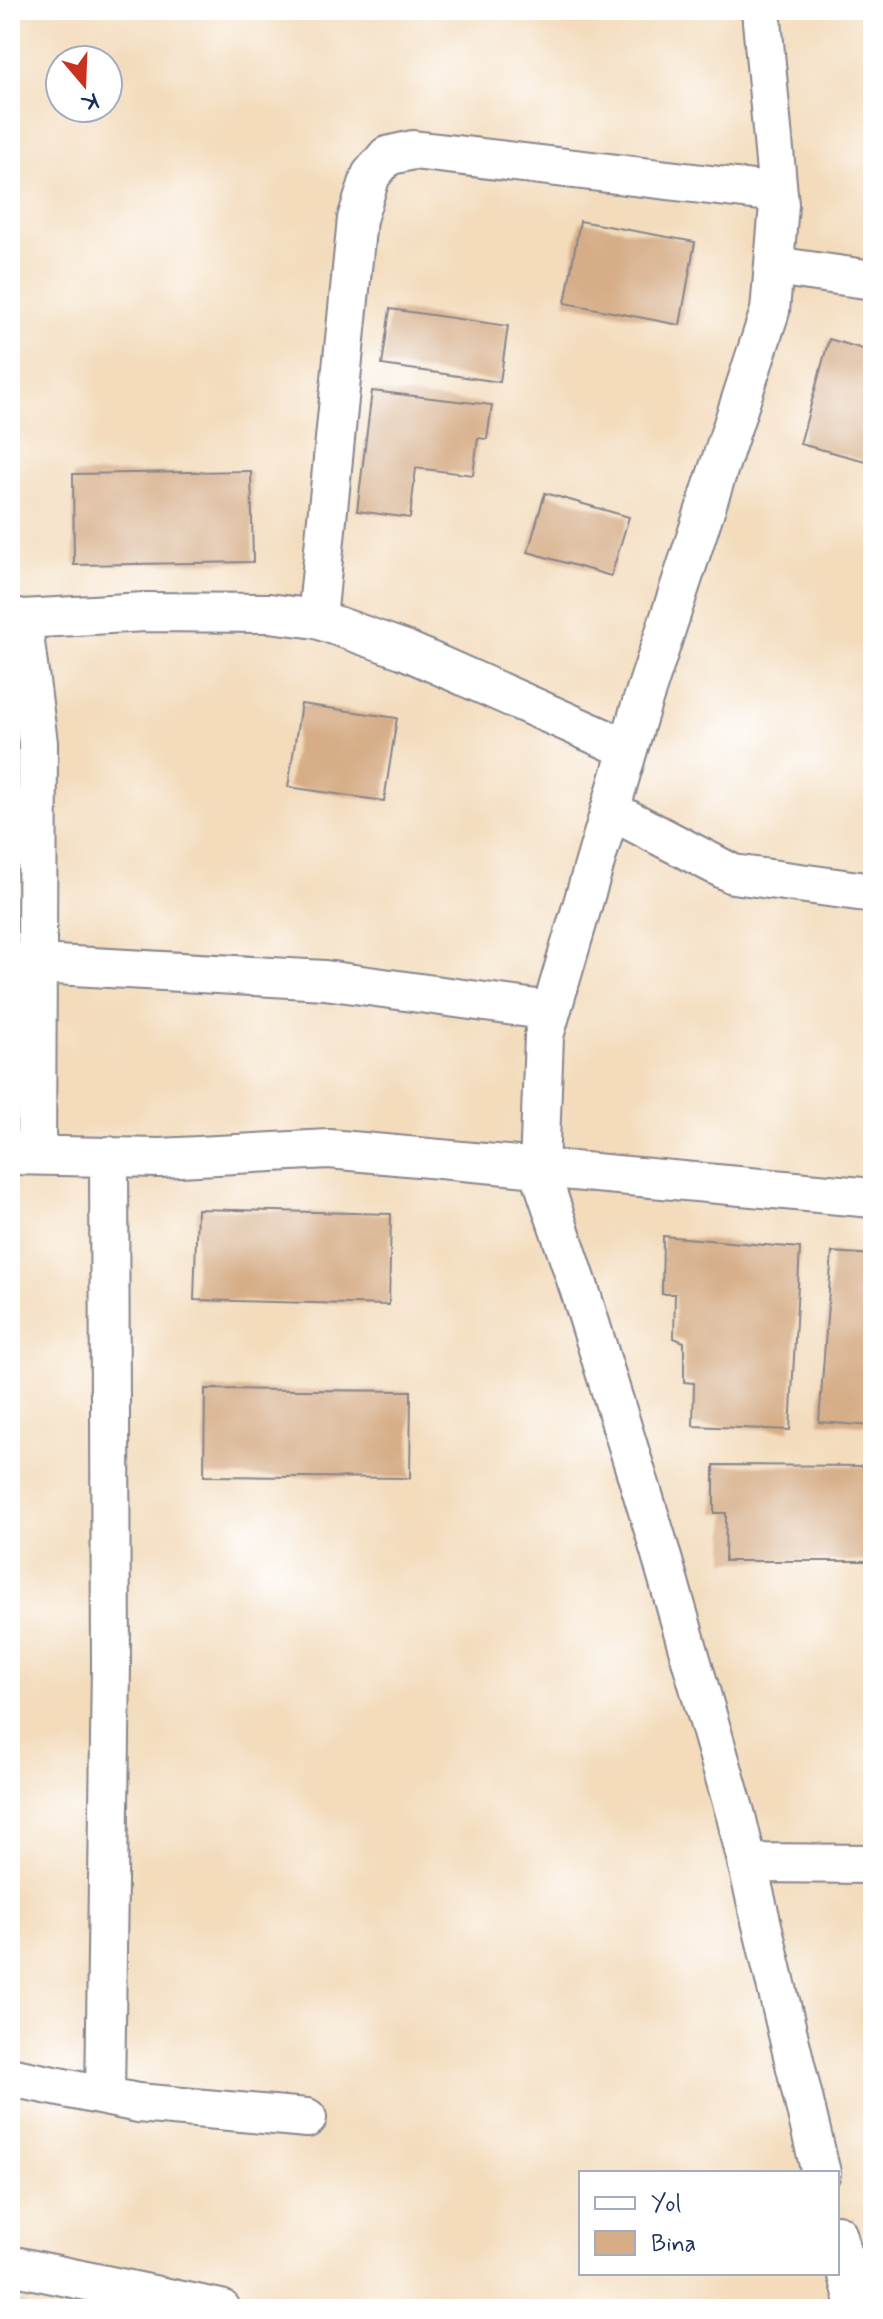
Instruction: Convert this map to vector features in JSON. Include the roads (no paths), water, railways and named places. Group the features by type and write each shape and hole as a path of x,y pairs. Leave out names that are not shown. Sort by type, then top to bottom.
{"street":[{"path":"761,10 779,205 770,311 628,749 544,1036 539,1169 656,1537 736,1816 821,2171"},
{"path":"317,619 357,219 371,175 387,156 413,150 778,193"},
{"path":"774,266 873,280"},
{"path":"628,749 405,650 317,619 269,613 161,612 16,618 38,964 23,1155 160,1158 329,1149 873,1198"},
{"path":"610,810 733,874 873,893"},
{"path":"38,964 325,980 551,1011"},
{"path":"105,2096 111,1665 109,1156"},
{"path":"747,1863 873,1864"},
{"path":"10,2077 138,2103 307,2118"},
{"path":"839,2242 857,2309"},
{"path":"10,2265 221,2309"}],"waterway":[{"path":"10,2307 21,2309"}]}
